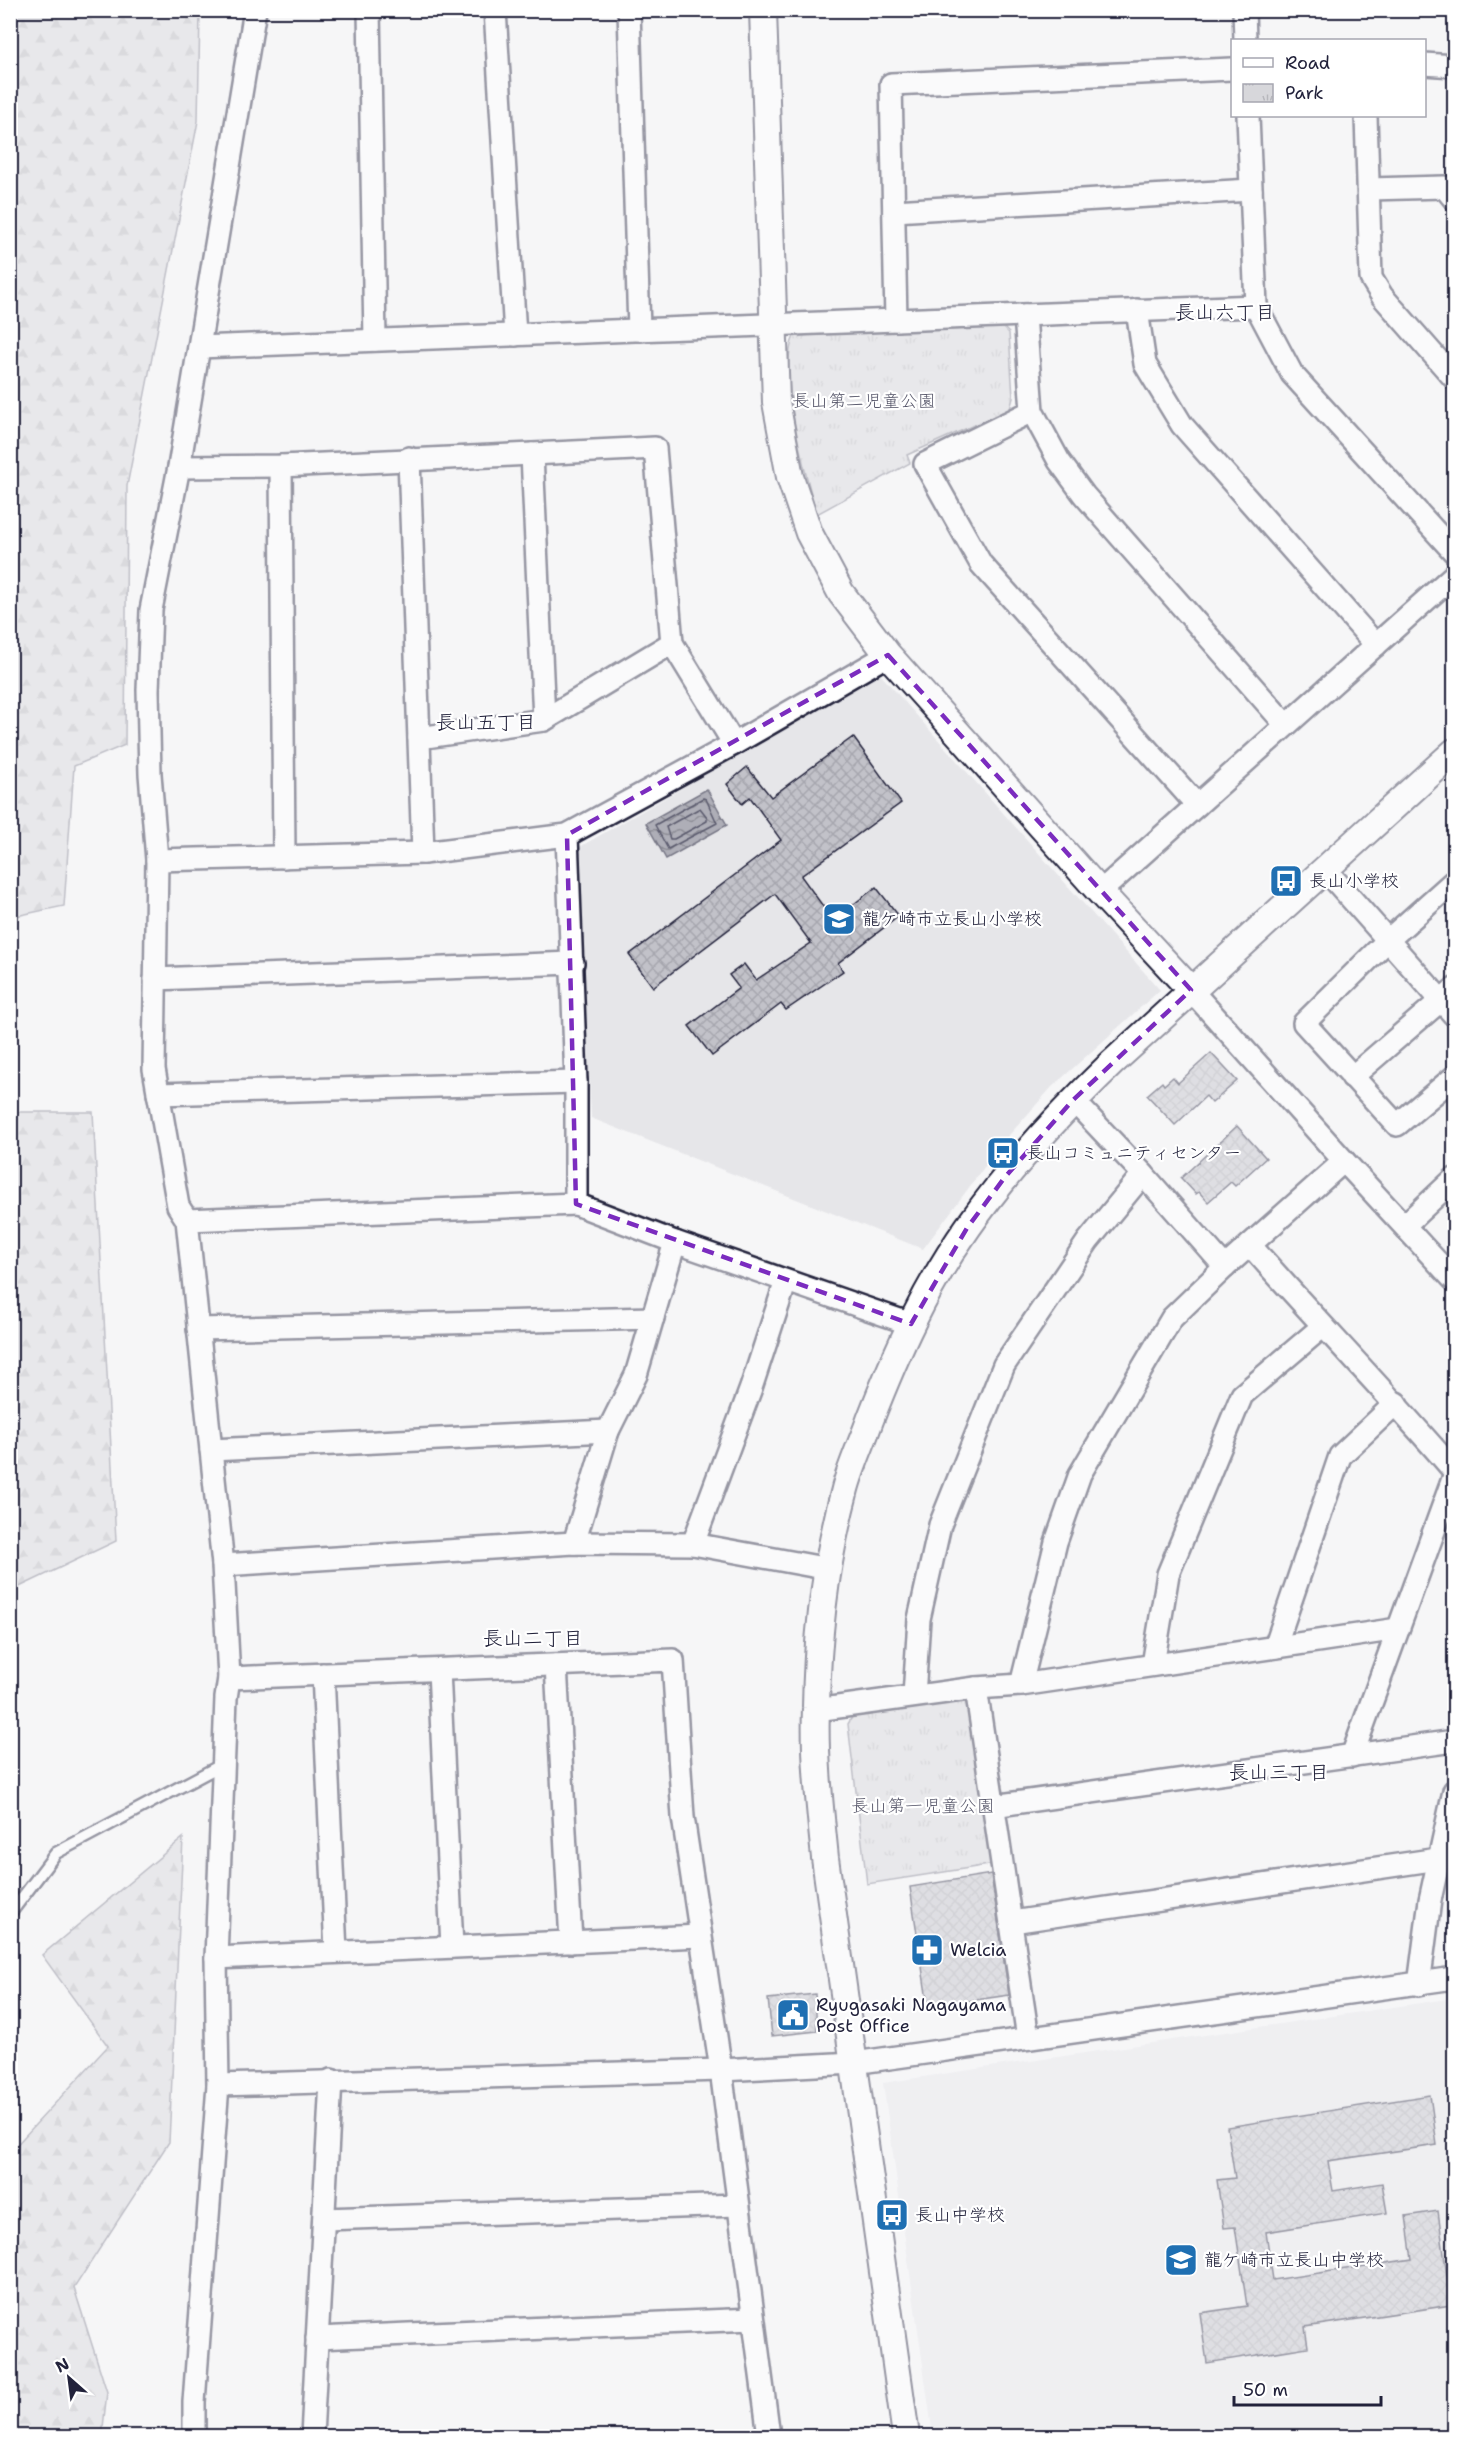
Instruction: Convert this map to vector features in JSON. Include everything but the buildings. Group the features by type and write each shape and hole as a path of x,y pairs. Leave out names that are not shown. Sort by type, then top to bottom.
{"street":[{"path":"194,2436 194,2402 218,2085 216,1958 229,1678 223,1565 187,1220 178,1206 154,1069 157,860 150,774 148,690 151,610 179,467 255,10"},
{"path":"369,10 375,340"},
{"path":"495,10 515,335"},
{"path":"629,10 639,330"},
{"path":"763,10 771,325 779,422 790,477 809,533 841,593 888,655 1344,1161 1455,1280"},
{"path":"1244,10 1245,39"},
{"path":"1426,64 1455,66"},
{"path":"896,320 891,84 1231,69"},
{"path":"1248,117 1256,306 1292,374 1455,552"},
{"path":"1366,117 1371,278 1382,296 1455,378"},
{"path":"1369,189 1444,188 1455,199"},
{"path":"894,211 1251,190"},
{"path":"199,347 1256,306"},
{"path":"1137,310 1145,364 1182,425 1376,645"},
{"path":"1025,315 1032,411 1059,461 1084,495 1286,725"},
{"path":"1032,411 925,464 981,564 1197,805"},
{"path":"179,467 281,465 655,448 672,643 734,744"},
{"path":"532,454 544,720"},
{"path":"409,458 423,853"},
{"path":"281,465 284,858"},
{"path":"1100,892 1455,575"},
{"path":"419,738 544,720 672,643"},
{"path":"157,860 423,853 567,835 734,744 888,655"},
{"path":"906,2436 820,1812 816,1710 819,1647 829,1569 846,1488 885,1381 911,1324 935,1279 967,1228 1005,1177 1073,1100 1191,990 1455,752"},
{"path":"567,835 576,1082 576,1204"},
{"path":"1325,869 1388,940 1450,1002 1352,1077"},
{"path":"1455,881 1388,940 1304,1023 1396,1125 1455,1077"},
{"path":"155,979 573,963"},
{"path":"158,1094 576,1082"},
{"path":"1073,1100 1143,1174 1225,1267"},
{"path":"1021,1685 1056,1542 1080,1474 1172,1318 1225,1267 1344,1161"},
{"path":"914,1696 919,1619 940,1525 1004,1365 1088,1241 1143,1174"},
{"path":"1405,1225 1455,1179"},
{"path":"187,1220 576,1204 675,1242 911,1324"},
{"path":"574,1543 608,1431 636,1375 675,1242"},
{"path":"1250,1245 1322,1327 1396,1402 1455,1471"},
{"path":"693,1544 751,1388 786,1281"},
{"path":"198,1329 653,1318"},
{"path":"1153,1665 1168,1574 1242,1395 1322,1327"},
{"path":"1275,1647 1340,1456 1396,1402"},
{"path":"211,1450 608,1431"},
{"path":"1352,1756 1455,1476"},
{"path":"223,1565 574,1543 693,1544 829,1569"},
{"path":"816,1710 976,1688 1021,1685 1398,1629"},
{"path":"229,1678 673,1660 683,1817 721,2070 769,2436"},
{"path":"556,1665 571,1942"},
{"path":"439,1670 452,1947"},
{"path":"322,1674 336,1953"},
{"path":"976,1688 1028,2038"},
{"path":"993,1806 1455,1741"},
{"path":"1419,1985 1430,1900 1455,1791"},
{"path":"1012,1922 1438,1859"},
{"path":"216,1958 700,1936"},
{"path":"218,2085 721,2070 854,2063 1419,1985 1455,1978"},
{"path":"312,2436 331,2080"},
{"path":"324,2219 738,2205"},
{"path":"317,2338 753,2319"}],"lane":[{"path":"10,1914 56,1853 224,1764"}],"highlighted area":[{"path":"888,655 1191,990 1073,1100 1005,1177 967,1228 911,1324 576,1204 567,835"}],"shaded area":[{"name":"龍ケ崎市立長山小学校","path":"880,674 1160,990 1052,1087 1003,1142 923,1249 591,1118 578,848"},
{"name":"龍ケ崎市立長山中学校","path":"1454,1998 1454,2436 933,2436 883,2083"}],"green space":[{"path":"11,10 200,11 198,121 127,486 125,745 74,766 64,906 11,917"},
{"name":"長山第二児童公園","path":"1001,325 1009,333 1013,398 1010,409 907,455 910,463 817,514 800,450 791,398 790,352 794,336"},
{"path":"11,1112 93,1112 116,1541 11,1591"},
{"name":"長山第一児童公園","path":"972,1694 995,1864 867,1884 848,1724 855,1712"},
{"path":"183,1838 169,2142 74,2288 107,2392 102,2436 11,2436 11,2151 108,2046 42,1955"}],"water":[{"path":"707,789 727,825 666,859 646,823"}],"place":[{"name":"長山小学校","path":"1286,881"},
{"name":"龍ケ崎市立長山小学校","path":"839,919"},
{"name":"長山コミュニティセンター","path":"1003,1153"},
{"name":"Welcia","path":"927,1950"},
{"name":"Ryugasaki Nagayama Post Office","path":"793,2015"},
{"name":"長山中学校","path":"892,2215"},
{"name":"龍ケ崎市立長山中学校","path":"1181,2260"}],"district":[{"name":"長山六丁目","path":"1225,312"},
{"name":"長山五丁目","path":"486,722"},
{"name":"長山二丁目","path":"533,1638"},
{"name":"長山三丁目","path":"1279,1772"}]}
